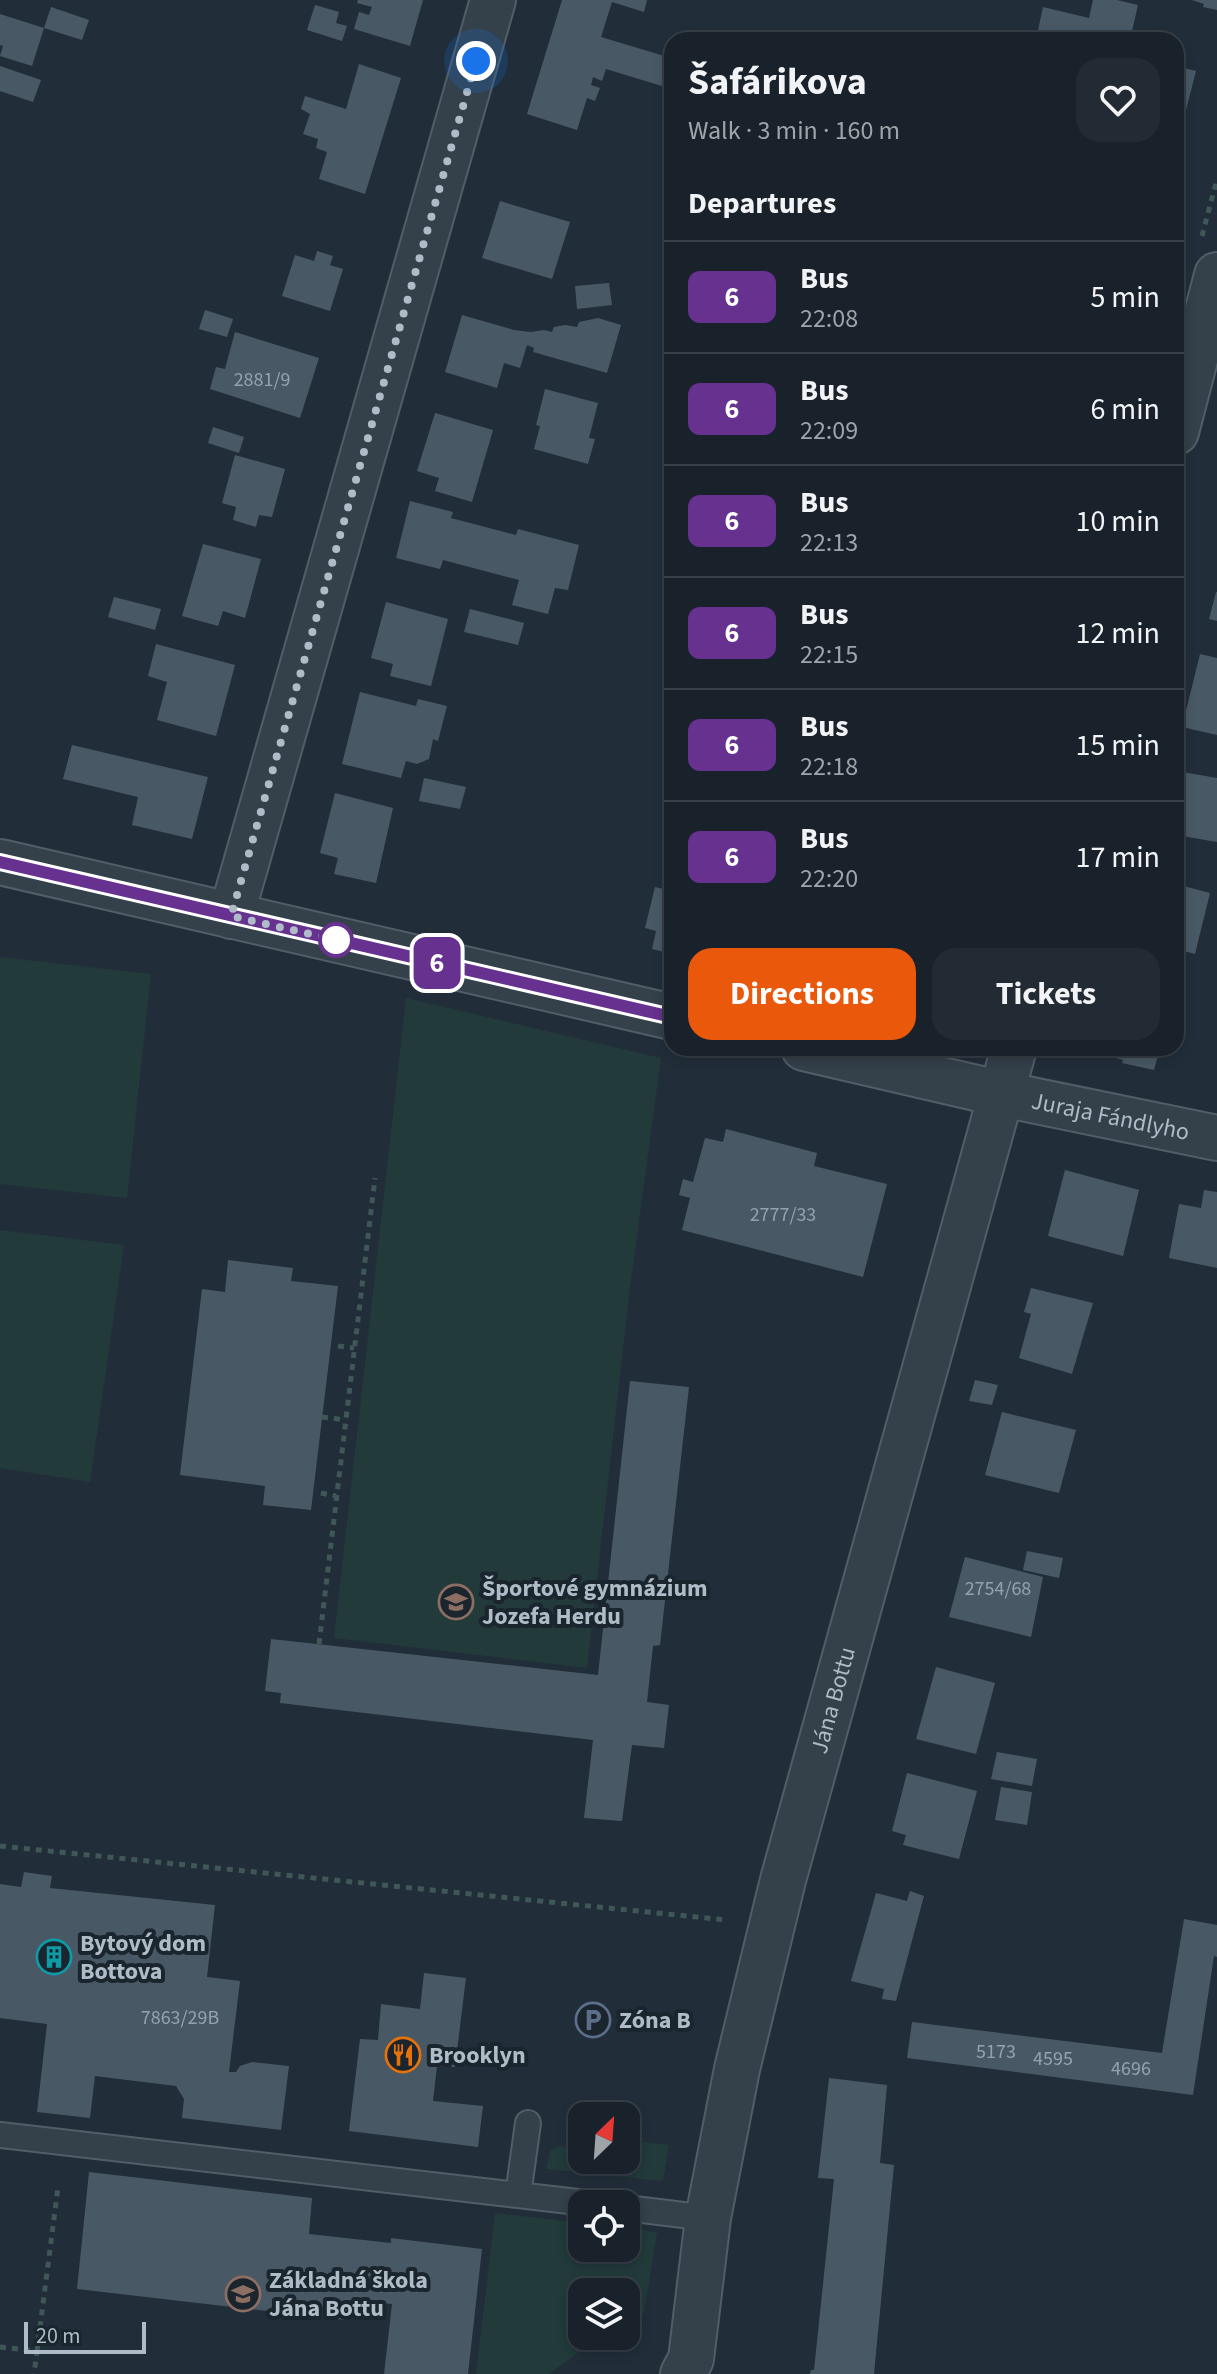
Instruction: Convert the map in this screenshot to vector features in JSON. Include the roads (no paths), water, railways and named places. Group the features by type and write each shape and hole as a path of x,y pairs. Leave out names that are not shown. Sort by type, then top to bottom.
{"street":[{"path":"231,916 493,0"},
{"path":"1184,401 1217,275"},
{"path":"0,862 664,1015"},
{"name":"Juraja Fándlyho","path":"838,1056 1002,1094 1217,1138"},
{"name":"Jána Bottu","path":"690,2369 708,2218 737,2069 783,1880 1012,1056"}],"lane":[{"path":"518,2195 528,2123"},
{"path":"0,2135 568,2201"},
{"path":"640,2210 708,2218"}],"place":[{"name":"Športové gymnázium Jozefa Herdu","path":"456,1602"},
{"name":"Bytový dom Bottova","path":"54,1957"},
{"name":"Zóna B","path":"593,2020"},
{"name":"Brooklyn","path":"403,2055"},
{"name":"Základná škola Jána Bottu","path":"243,2294"}]}
